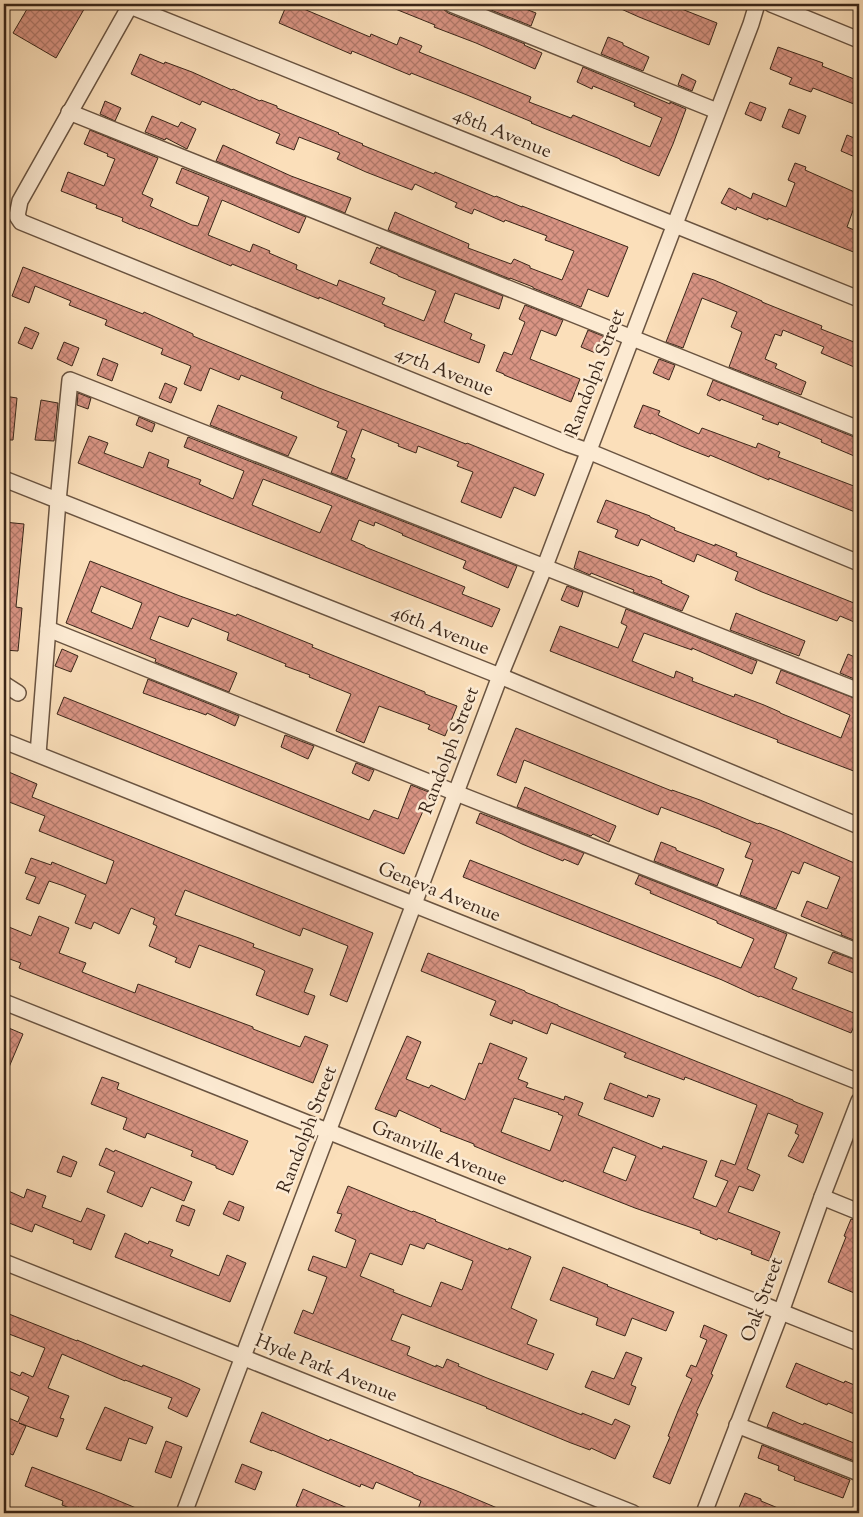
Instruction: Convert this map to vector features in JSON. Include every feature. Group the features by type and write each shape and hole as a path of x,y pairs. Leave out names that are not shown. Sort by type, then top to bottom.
{"street":[{"path":"451,4 717,112"},
{"name":"Randolph Street","path":"184,1513 500,676 545,566 757,4"},
{"path":"771,4 859,40"},
{"path":"131,5 69,112 859,429"},
{"name":"48th Avenue","path":"131,5 859,299"},
{"name":"47th Avenue","path":"69,112 20,201 17,216 21,222 588,451 859,563"},
{"path":"38,754 58,501 70,380 859,691"},
{"name":"46th Avenue","path":"4,480 500,676 859,826"},
{"path":"48,629 859,952"},
{"path":"4,684 18,693"},
{"name":"Geneva Avenue","path":"4,741 859,1082"},
{"name":"Granville Avenue","path":"4,1002 859,1343"},
{"name":"Oak Street","path":"704,1513 859,1101"},
{"path":"822,1197 859,1212"},
{"name":"Hyde Park Avenue","path":"4,1262 633,1513"},
{"path":"737,1425 859,1473"}],"building":[{"path":"30,4 87,4 56,58 13,33"},
{"path":"287,4 292,4 370,37 371,34 397,45 400,37 422,46 419,52 531,97 529,102 571,118 573,115 650,147 662,118 634,106 635,103 593,86 592,89 577,82 583,67 686,109 659,176 467,95 411,73 410,75 352,51 351,54 279,23"},
{"path":"383,4 442,4 443,9 448,13 525,44 542,53 535,69"},
{"path":"476,4 513,4 536,13 531,26"},
{"path":"610,4 669,4 717,23 709,45"},
{"path":"608,37 649,57 643,71 601,54"},
{"path":"778,47 823,63 822,66 859,81 859,106 813,88 811,92 789,84 792,78 770,69"},
{"path":"140,54 164,64 165,62 192,72 232,90 277,106 277,108 339,133 362,145 434,174 435,172 495,197 628,247 608,297 588,289 581,307 388,230 395,212 469,244 468,248 511,264 514,259 530,266 530,268 562,280 574,251 545,240 547,236 505,220 504,222 474,209 472,214 455,207 457,203 415,184 412,190 366,172 337,159 340,153 299,137 294,150 276,143 280,134 202,101 200,105 131,74"},
{"path":"682,74 696,81 692,91 678,85"},
{"path":"105,101 121,108 115,121 100,114"},
{"path":"750,102 766,108 761,121 745,114"},
{"path":"789,109 806,116 799,134 782,127"},
{"path":"152,116 178,127 181,122 196,129 187,149 166,138 165,140 145,132"},
{"path":"90,130 158,158 142,194 153,199 150,206 192,225 198,226 209,197 176,183 182,168 306,217 299,233 222,200 208,235 250,252 253,244 297,265 296,269 337,286 339,280 385,298 382,304 424,321 436,291 370,263 377,247 503,296 499,309 455,293 444,322 472,334 470,339 485,345 479,363 384,326 385,324 319,297 319,299 232,264 231,266 140,229 122,221 123,218 96,208 97,205 61,191 68,172 104,186 115,159 84,144"},
{"path":"847,135 859,140 859,147 855,157 841,151"},
{"path":"223,145 291,176 351,198 345,213 216,161"},
{"path":"795,163 806,167 805,170 859,194 847,227 859,232 859,244 856,253 768,218 768,220 737,207 736,210 721,203 729,188 751,199 753,193 786,207 795,183 788,180"},
{"path":"23,267 143,314 144,312 193,334 193,336 319,388 544,474 535,496 514,487 501,518 461,502 473,472 457,466 459,462 418,446 416,453 362,429 351,457 355,459 347,479 331,473 347,431 337,427 339,422 281,398 283,392 241,375 239,380 210,368 201,391 184,384 191,366 161,354 163,349 105,325 107,320 69,305 71,301 35,286 29,303 12,296"},
{"path":"693,273 714,280 822,326 821,329 859,344 859,369 821,353 824,347 783,330 781,336 775,334 765,359 777,364 775,368 806,382 801,395 729,367 742,332 731,327 737,312 702,298 683,348 666,342"},
{"path":"525,305 563,320 556,336 541,330 530,359 580,379 571,402 496,371 504,352 512,355 525,322 519,319"},
{"path":"25,327 39,333 32,349 18,343"},
{"path":"588,330 605,337 598,354 581,347"},
{"path":"64,342 79,348 72,366 57,359"},
{"path":"103,358 118,364 112,381 97,375"},
{"path":"659,359 675,365 669,380 653,373"},
{"path":"713,380 859,439 859,458 779,422 778,425 762,419 764,416 707,395"},
{"path":"165,383 177,388 171,403 159,398"},
{"path":"78,393 91,398 88,409 77,405"},
{"path":"4,396 17,398 13,440 4,440"},
{"path":"41,400 58,403 54,441 35,440"},
{"path":"218,405 297,437 288,456 210,425"},
{"path":"643,405 660,411 658,415 699,434 702,428 756,448 758,443 780,452 778,457 859,488 859,501 855,512 634,427"},
{"path":"139,417 155,424 152,432 136,425"},
{"path":"89,436 108,443 104,453 143,468 149,452 169,460 167,467 201,480 199,484 233,499 244,471 184,447 188,437 517,566 508,588 463,568 466,561 375,522 374,526 359,520 351,540 465,587 462,594 500,609 492,627 78,463","holes":["263,479 332,506 320,533 252,505"]},
{"path":"606,500 650,516 675,528 674,530 715,546 715,544 737,553 736,556 859,605 859,624 840,616 837,621 762,592 735,580 738,572 697,554 694,562 641,539 638,546 615,537 618,530 597,522"},
{"path":"4,522 24,524 16,607 22,608 18,651 4,650"},
{"path":"579,551 650,576 689,596 682,611 633,592 634,590 574,568"},
{"path":"90,561 180,596 236,616 237,614 313,645 312,647 457,706 445,736 428,729 430,725 379,706 364,743 336,731 351,694 285,666 286,664 227,640 229,633 192,618 188,627 159,616 150,639 237,673 229,692 155,662 156,659 66,623","holes":["101,586 142,603 132,629 91,612"]},
{"path":"567,586 583,592 578,607 561,600"},
{"path":"626,609 757,661 752,674 692,648 692,650 644,633 632,661 674,678 676,671 693,678 692,681 734,697 735,694 764,705 841,738 850,715 776,683 781,670 859,700 859,773 550,651 560,626 618,648 627,626 621,623"},
{"path":"736,613 805,641 799,656 730,630"},
{"path":"62,649 78,656 71,672 55,666"},
{"path":"848,654 859,659 859,681 840,673"},
{"path":"148,679 239,716 235,726 207,713 206,715 190,710 143,693"},
{"path":"64,697 369,820 374,810 398,819 411,785 431,793 404,854 57,714"},
{"path":"516,728 672,791 780,831 859,865 859,935 856,941 801,916 807,901 827,909 840,877 804,862 799,874 792,871 776,909 740,895 753,860 745,857 751,843 661,807 658,815 524,760 516,783 497,775"},
{"path":"285,735 314,746 308,759 281,747"},
{"path":"356,763 374,770 369,781 352,773"},
{"path":"4,770 37,784 32,797 373,933 347,1002 330,995 348,946 303,928 300,936 185,890 175,915 239,938 254,944 253,947 313,969 304,992 315,996 308,1015 256,995 265,971 260,968 199,945 190,968 175,962 177,958 149,946 157,926 153,924 155,918 131,908 119,934 94,922 91,929 75,923 86,895 61,885 49,881 39,904 26,899 36,877 25,873 31,858 51,865 52,862 106,884 114,861 39,831 45,816 4,800"},
{"path":"525,787 616,826 609,842 593,834 591,836 517,807"},
{"path":"480,813 584,853 578,865 564,859 563,861 476,823"},
{"path":"661,842 724,869 717,886 654,861"},
{"path":"470,860 741,968 754,939 650,893 651,891 635,884 639,875 787,934 774,968 797,978 792,989 859,1015 851,1033 759,997 722,980 463,877"},
{"path":"39,916 69,928 59,953 86,963 82,972 135,993 138,984 253,1027 253,1029 300,1047 305,1036 328,1045 313,1083 19,968 21,963 4,957 4,925 31,936"},
{"path":"833,952 859,961 856,974 828,963"},
{"path":"428,953 823,1113 803,1163 788,1156 799,1135 795,1133 798,1125 768,1113 747,1169 760,1175 753,1191 739,1186 728,1212 780,1232 769,1261 751,1254 752,1251 718,1238 717,1240 700,1233 701,1231 564,1180 563,1182 508,1160 440,1131 441,1129 399,1110 396,1117 375,1109 407,1036 421,1042 406,1079 429,1088 431,1085 465,1100 479,1063 482,1064 490,1043 527,1058 518,1079 528,1083 526,1087 564,1100 565,1096 583,1103 578,1115 662,1149 663,1146 707,1161 693,1198 716,1207 728,1181 715,1176 721,1160 735,1165 757,1105 685,1077 684,1080 624,1057 626,1053 551,1023 547,1034 513,1020 512,1024 490,1015 496,1001 421,971","holes":["514,1098 563,1116 550,1151 501,1132","613,1147 636,1156 626,1181 603,1172"]},
{"path":"4,1026 23,1034 4,1079"},
{"path":"102,1077 119,1083 117,1089 248,1141 233,1175 191,1156 193,1151 147,1133 145,1138 123,1129 127,1118 91,1104"},
{"path":"610,1083 647,1098 648,1095 660,1099 653,1117 604,1099"},
{"path":"106,1148 192,1182 184,1201 151,1187 142,1207 107,1192 115,1172 99,1165"},
{"path":"63,1156 77,1162 71,1177 57,1172"},
{"path":"348,1186 508,1250 509,1248 531,1257 511,1308 537,1320 527,1344 554,1354 547,1370 402,1314 391,1340 410,1347 407,1355 436,1367 436,1365 443,1368 447,1359 459,1364 458,1366 582,1415 582,1413 612,1425 615,1419 630,1426 615,1459 591,1448 590,1450 571,1443 487,1407 294,1333 303,1310 313,1314 327,1277 308,1270 313,1256 346,1268 356,1240 335,1231 342,1214 337,1213","holes":["427,1243 473,1261 462,1290 441,1282 431,1307 360,1276 370,1253 402,1265 410,1244 424,1249"]},
{"path":"4,1189 24,1198 27,1189 46,1196 42,1207 81,1222 87,1208 105,1215 91,1250 73,1243 74,1240 35,1224 32,1232 4,1221"},
{"path":"229,1201 244,1207 239,1221 223,1214"},
{"path":"182,1205 195,1210 189,1226 176,1221"},
{"path":"851,1219 859,1221 859,1295 828,1282"},
{"path":"125,1233 148,1244 149,1241 173,1250 170,1256 219,1276 227,1255 246,1263 230,1302 115,1257"},
{"path":"563,1267 674,1312 666,1331 632,1318 625,1336 596,1325 598,1318 550,1300"},
{"path":"9,1314 142,1367 143,1365 200,1389 187,1417 168,1408 172,1398 125,1381 62,1354 48,1388 69,1396 60,1418 64,1419 57,1437 19,1423 26,1426 13,1455 4,1451 4,1416 18,1422 29,1397 4,1386 4,1369 20,1376 22,1372 33,1377 45,1348 4,1332"},
{"path":"704,1325 727,1335 670,1484 653,1477 692,1379 686,1376 691,1365 696,1367 707,1340 700,1337"},
{"path":"626,1352 642,1358 631,1385 636,1387 629,1405 585,1387 592,1371 614,1379"},
{"path":"796,1363 844,1383 845,1381 859,1387 859,1416 828,1403 827,1405 786,1387"},
{"path":"105,1407 153,1427 146,1444 129,1438 121,1461 86,1449"},
{"path":"262,1412 509,1513 429,1513 418,1509 421,1501 376,1482 373,1489 361,1484 360,1487 250,1442"},
{"path":"773,1412 859,1445 857,1462 767,1427"},
{"path":"166,1441 182,1447 171,1478 155,1472"},
{"path":"762,1445 850,1480 843,1498 794,1480 795,1477 778,1470 779,1466 758,1458"},
{"path":"242,1464 262,1472 255,1490 235,1482"},
{"path":"32,1467 148,1513 94,1513 78,1507 77,1511 62,1505 63,1501 25,1486"},
{"path":"303,1489 359,1513 313,1513 296,1506"},
{"path":"745,1493 790,1513 747,1513 738,1510"}]}
